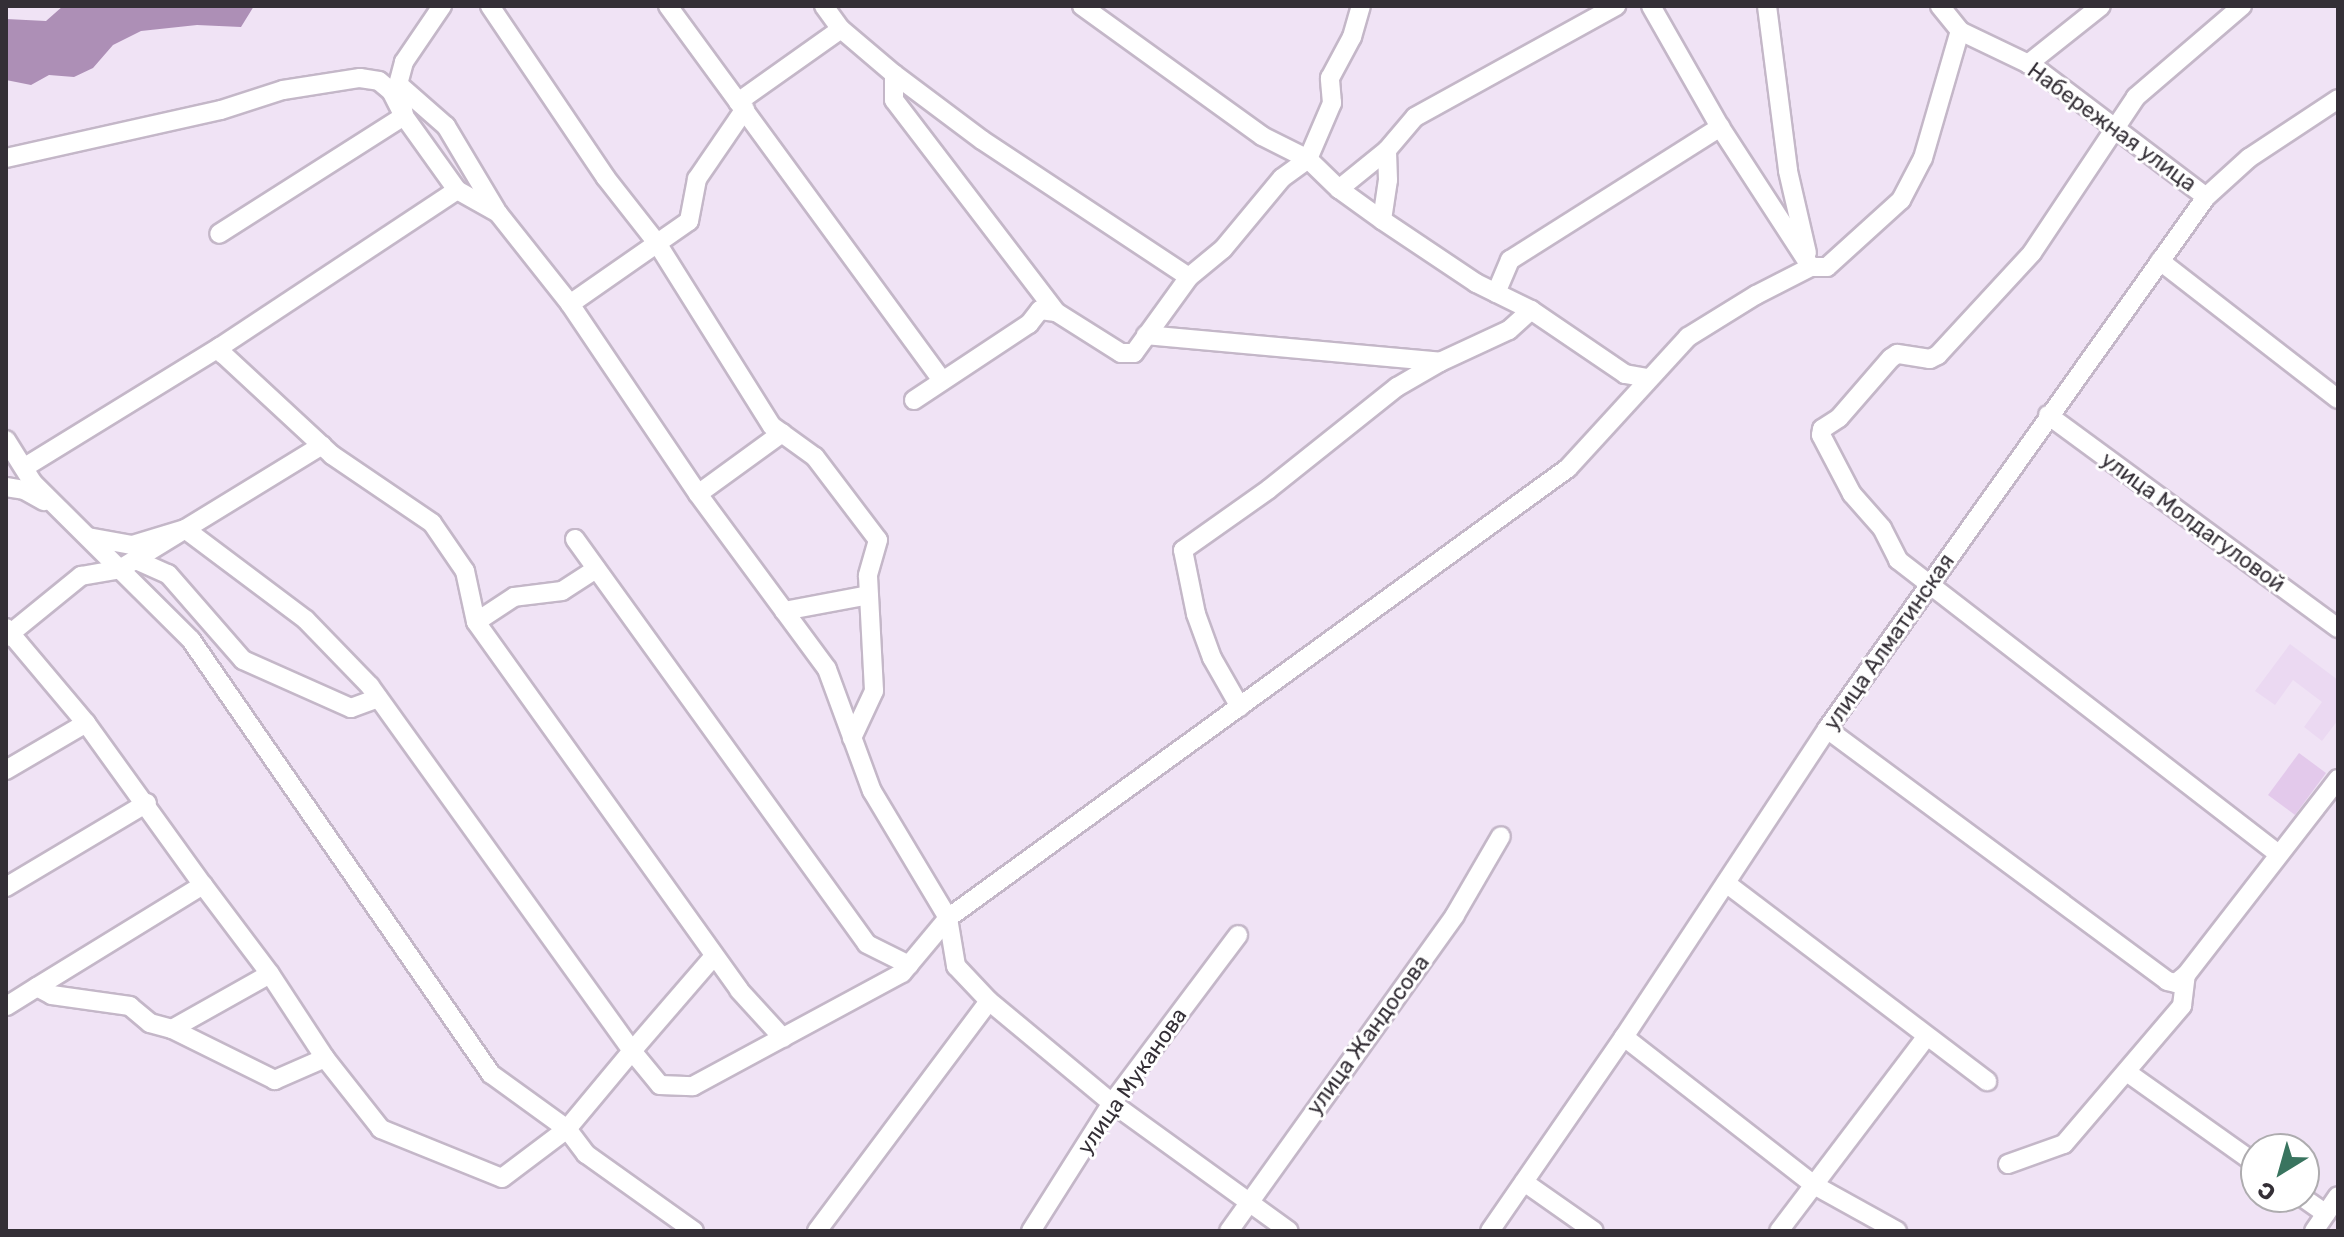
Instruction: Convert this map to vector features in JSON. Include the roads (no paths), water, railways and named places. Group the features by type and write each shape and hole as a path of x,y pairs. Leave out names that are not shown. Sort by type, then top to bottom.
{"street":[{"path":"404,116 398,84 404,62 442,6"},
{"path":"490,6 606,178 657,243 772,426 815,457 878,540 868,576 874,691 852,738"},
{"path":"668,6 942,380"},
{"path":"824,6 841,29 894,74 982,140 1189,277"},
{"path":"1082,6 1262,136 1308,159 1339,189 1382,220 1496,293 1531,310 1625,374 1648,378"},
{"path":"894,74 894,100 1056,312 1121,353 1134,353 1189,277 1223,249 1282,178 1308,159 1332,103 1330,78 1352,37 1361,6"},
{"path":"1339,189 1387,150 1415,117 1616,6"},
{"path":"1651,6 1720,127 1811,267"},
{"path":"1767,6 1788,171 1811,267"},
{"name":"Набережная улица","path":"1940,6 1960,31 2028,64 2206,197"},
{"path":"2028,64 2101,6"},
{"path":"2242,6 2136,97 2032,253 1938,355 1930,359 1897,354 1839,418 1822,429 1824,444 1852,494 1882,528 1898,560 2279,854"},
{"path":"570,304 689,221 697,179 742,105 841,29"},
{"path":"185,529 306,620 378,698 632,1051 660,1085 693,1086 902,973 948,918 1568,468 1688,337 1756,295 1811,267 1827,267 1901,200 1923,158 1960,31"},
{"path":"6,158 221,110 283,90 360,78 379,81 391,91 404,116 457,190 498,213"},
{"path":"398,84 446,126 498,213 570,304 698,494 827,669 872,791 948,918 956,966 989,1001 1112,1103 1289,1231"},
{"name":"улица Алматинская","path":"1490,1231 1624,1037 1827,729 2206,197 2249,158 2338,99"},
{"path":"219,234 404,116"},
{"path":"1496,293 1510,260 1720,127"},
{"path":"1382,220 1388,180 1387,150"},
{"path":"1751,175 1788,171"},
{"path":"25,467 220,347 457,190"},
{"path":"2160,261 2338,399"},
{"path":"914,400 1029,324 1040,310 1056,312"},
{"path":"1240,707 1212,658 1196,614 1183,550 1269,489 1397,387 1440,362 1509,330 1531,310"},
{"path":"1146,335 1440,362"},
{"path":"220,347 223,354 322,445 432,523 465,571 476,622 739,990 783,1038"},
{"name":"улица Молдагуловой","path":"2048,415 2338,628"},
{"path":"698,494 782,433"},
{"path":"6,440 33,483 88,537 128,564 191,640 491,1074 567,1129 586,1154 694,1231"},
{"path":"322,445 128,564 81,576 8,632 86,723 147,803 203,885 270,974 325,1058 381,1129 502,1178 567,1129 714,956"},
{"path":"6,487 24,490 59,508"},
{"path":"88,537 132,545 185,529"},
{"path":"575,539 867,944 909,965"},
{"path":"128,564 168,574 243,660 351,708 378,698"},
{"path":"476,622 514,597 562,591 596,569"},
{"path":"784,611 869,595"},
{"path":"6,770 86,723"},
{"path":"1827,729 2167,981 2176,983 2186,975 2338,779"},
{"path":"6,887 147,803"},
{"name":"улица Жандосова","path":"1229,1231 1247,1201 1455,915 1501,836"},
{"path":"1726,883 1987,1081"},
{"path":"6,1006 203,885"},
{"name":"улица Муканова","path":"1031,1231 1112,1103 1238,935"},
{"path":"172,1029 270,974"},
{"path":"2008,1164 2064,1144 2128,1073 2182,1006 2186,975"},
{"path":"37,987 52,995 130,1006 150,1023 172,1029 275,1080 325,1058"},
{"path":"817,1231 989,1001"},
{"path":"1624,1037 1814,1185 1897,1231"},
{"path":"1779,1231 1926,1037"},
{"path":"2128,1073 2240,1153"},
{"path":"1524,1182 1594,1231"},
{"path":"2314,1231 2338,1196"},
{"path":"2320,1210 2326,1214"}]}
